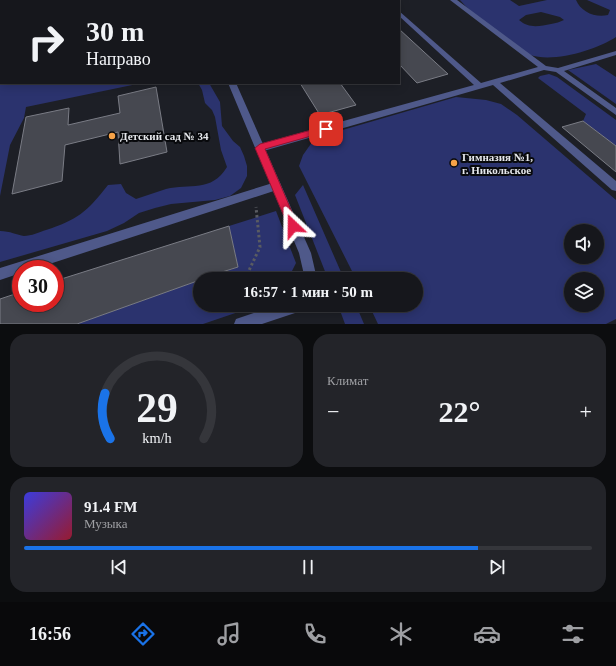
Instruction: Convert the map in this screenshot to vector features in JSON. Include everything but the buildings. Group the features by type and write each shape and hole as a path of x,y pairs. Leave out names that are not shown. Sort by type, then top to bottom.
{"street":[{"path":"453,0 544,68"},
{"path":"400,14 480,86"},
{"path":"260,148 544,68 558,70 616,53"},
{"path":"558,70 616,112"},
{"path":"494,82 616,187"},
{"path":"232,84 305,253 310,272"},
{"path":"0,274 276,186"},
{"path":"241,324 278,312"}],"path":[{"path":"248,272 260,247 255,192"}],"shaded area":[{"path":"460,0 510,0 519,6 547,0 576,0 585,11 593,15 603,16 608,15 610,10 587,0 616,0 616,37 586,51 574,54 551,57 530,55 478,17","holes":["541,12 560,17 564,20 539,26 527,25 519,20 526,15"]},
{"path":"596,64 616,77 616,104 568,70"},
{"path":"549,74 557,77 616,120 616,146 583,121 586,114 538,78"},
{"path":"0,84 137,84 26,107 24,118 10,145 0,196"},
{"path":"199,84 210,84 220,102 222,126 233,141 240,147 244,156 247,166 247,176 241,188 230,196 215,200 171,204 155,208 139,213 124,223 107,231 0,262 0,231 27,236 66,223 81,214 94,202 108,185 121,184 126,193 136,199 166,189 175,187 200,186 214,181 227,167 221,150 215,117 212,110 205,103 202,90"},
{"name":"Гимназия №1, г. Никольское","path":"456,97 486,100 501,104 517,115 616,200 616,319 606,324 378,324 372,312 423,312 423,272 352,272 299,166 303,155 315,138"},
{"path":"303,185 341,272 325,272 295,195"},
{"path":"276,211 296,263 292,272 224,272 238,267 229,226"},
{"path":"193,283 193,312 238,312 203,324 77,324"},
{"path":"341,312 359,312 364,324 345,324"}],"place":[{"name":"Детский сад № 34","path":"112,136"},
{"name":"Гимназия №1, г. Никольское","path":"454,163"}],"route":[{"path":"293,226 260,148 326,129"}]}
